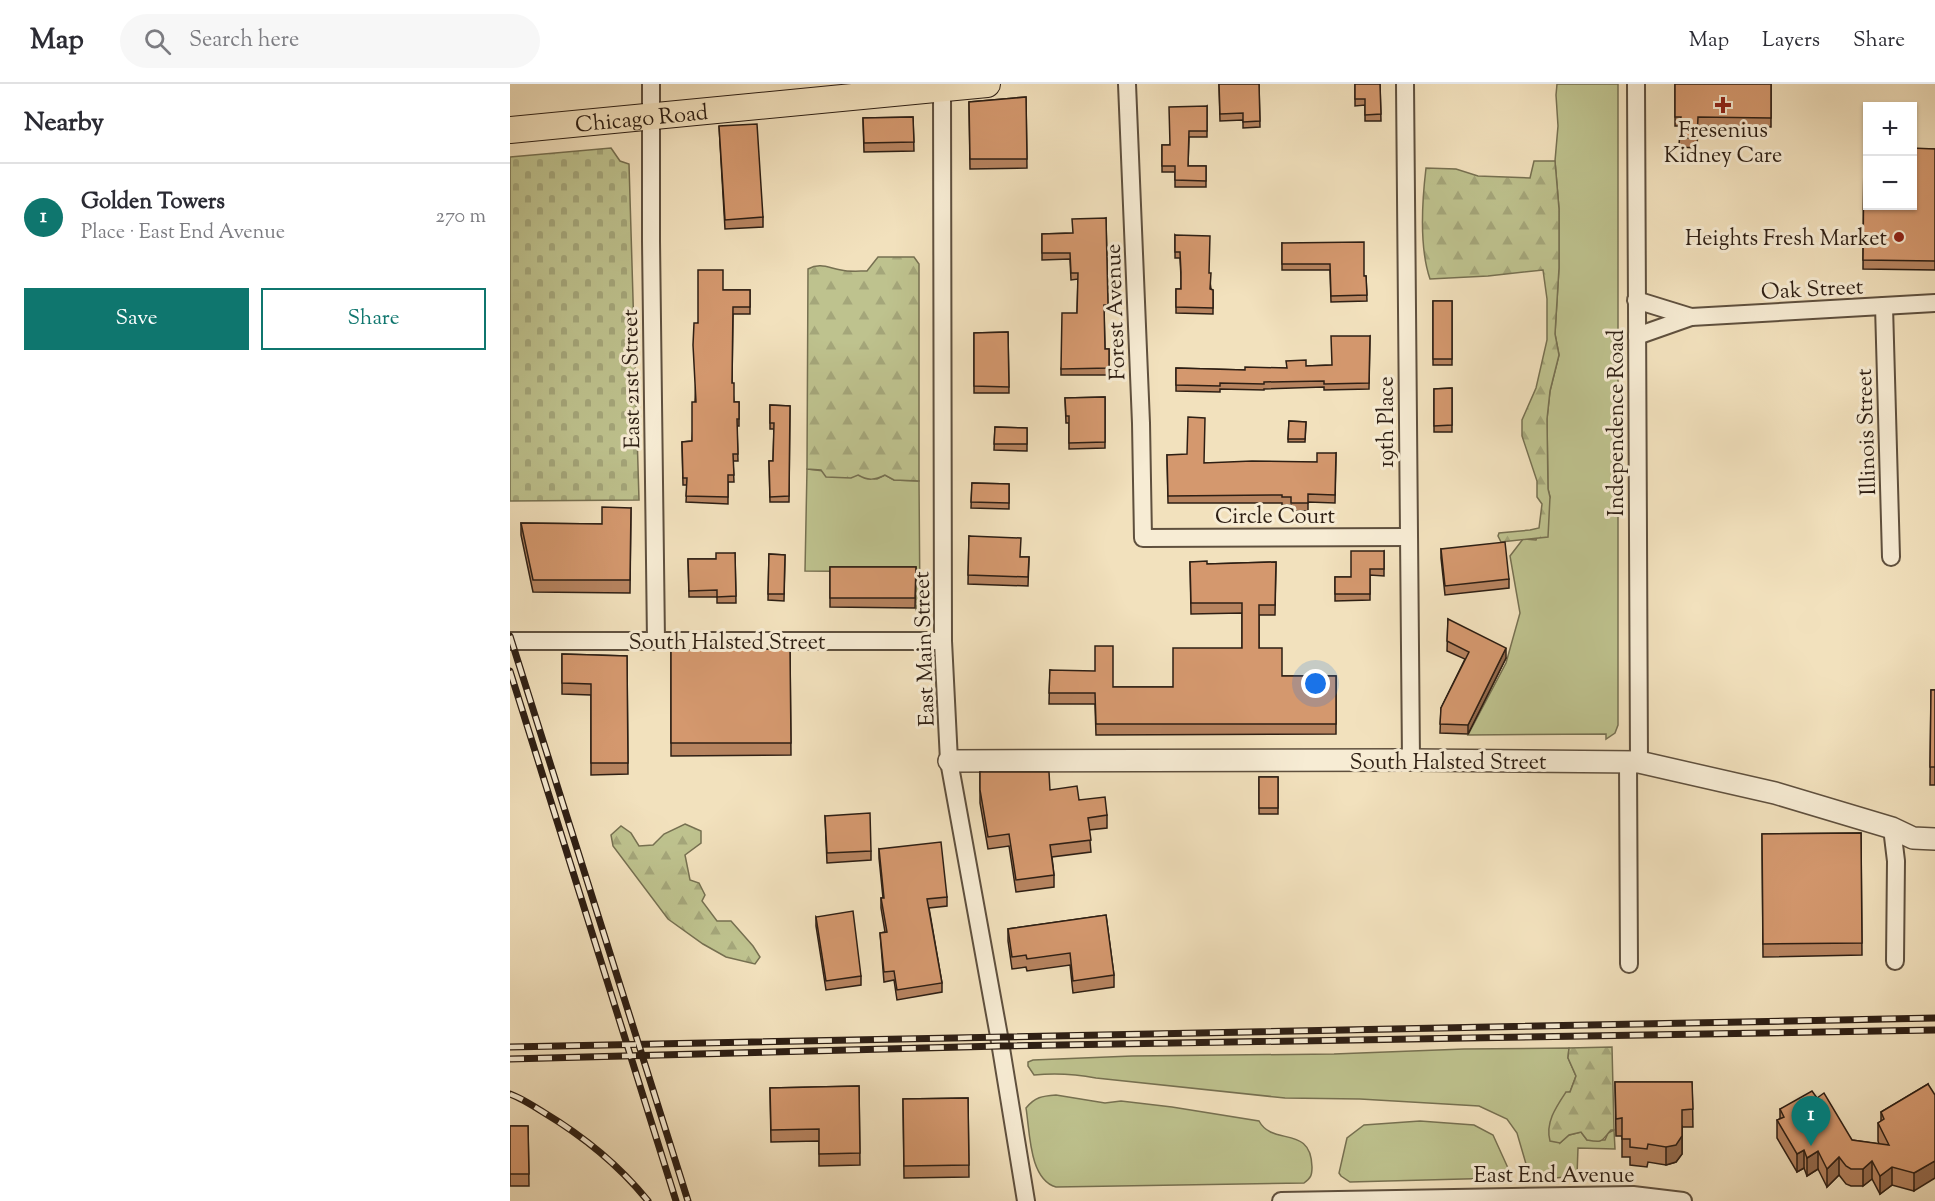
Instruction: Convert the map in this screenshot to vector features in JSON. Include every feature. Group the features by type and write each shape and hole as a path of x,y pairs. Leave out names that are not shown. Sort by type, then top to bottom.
{"main road":[{"name":"Chicago Road","path":"510,130 942,86 987,84"}],"street":[{"name":"East 21st Street","path":"651,84 656,641"},
{"name":"Forest Avenue","path":"1128,84 1143,538"},
{"name":"19th Place","path":"1405,84 1411,760"},
{"name":"Independence Road","path":"1629,964 1634,762 1636,84"},
{"name":"East Main Street","path":"942,86 943,641 949,762 999,1036 1026,1201"},
{"name":"Oak Street","path":"1636,300 1691,317"},
{"name":"Oak Street","path":"1637,336 1691,317 1935,303"},
{"name":"Illinois Street","path":"1884,306 1891,557"},
{"name":"Circle Court","path":"1143,538 1408,537"},
{"name":"South Halsted Street","path":"510,641 943,641"},
{"name":"South Halsted Street","path":"949,762 1411,760 1634,762 1775,794 1892,828 1913,837 1935,839"},
{"path":"1892,828 1896,861 1895,961"},
{"name":"East End Avenue","path":"1281,1201 1633,1195 1683,1201"}],"green space":[{"path":"1557,84 1618,84 1618,725 1615,733 1606,739 1606,734 1468,735 1506,663 1520,613 1510,556 1523,539 1536,540 1550,497 1547,419 1550,391 1559,355 1555,334 1559,268 1559,209 1555,161 1558,126"},
{"path":"611,148 620,161 629,164 639,500 510,501 510,157"},
{"path":"1534,161 1555,161 1559,209 1559,268 1555,334 1559,355 1550,391 1547,419 1550,497 1548,537 1501,542 1499,533 1539,528 1542,504 1537,497 1537,481 1522,436 1522,420 1536,388 1547,340 1547,299 1543,270 1430,279 1423,239 1426,168 1456,169 1478,176 1530,178"},
{"path":"878,257 914,257 919,264 919,481 894,480 885,475 872,479 858,475 851,478 826,477 821,470 807,469 808,269 821,266 847,271 867,271"},
{"path":"807,469 877,479 885,475 894,480 919,481 920,611 916,611 916,572 805,571"},
{"path":"685,824 701,831 701,843 685,855 690,880 699,883 705,895 702,901 717,921 731,921 753,946 760,957 755,964 726,957 668,919 613,846 611,835 621,826 631,833 639,846 653,845 664,834"},
{"path":"1612,1047 1614,1130 1599,1141 1587,1140 1581,1132 1569,1135 1560,1143 1550,1141 1549,1128 1552,1115 1566,1092 1570,1092 1576,1076 1568,1058 1569,1048"},
{"path":"1569,1048 1568,1058 1576,1076 1570,1092 1566,1093 1560,1143 1569,1135 1581,1132 1587,1140 1605,1140 1608,1133 1614,1130 1615,1149 1578,1148 1577,1176 1543,1179 1532,1172 1526,1164 1517,1133 1507,1119 1479,1106 1360,1099 1285,1098 1073,1075 1034,1075 1028,1066 1028,1062 1033,1060 1132,1056"},
{"path":"1056,1095 1105,1103 1121,1101 1172,1107 1259,1121 1265,1129 1298,1140 1305,1145 1310,1154 1312,1167 1310,1178 1304,1183 1056,1187 1040,1175 1036,1165 1032,1154 1026,1108 1039,1098"},
{"path":"1420,1121 1474,1125 1493,1135 1508,1168 1507,1175 1501,1178 1350,1182 1341,1176 1339,1173 1347,1138 1364,1125"}],"building":[{"path":"1219,84 1259,84 1260,121 1243,122 1243,113 1220,114"},
{"path":"1355,84 1380,84 1381,114 1365,115 1365,99 1355,99"},
{"name":"Fresenius Kidney Care","path":"1675,84 1771,84 1771,118 1698,117 1697,138 1679,138 1681,117 1675,117"},
{"path":"1026,97 1027,159 970,159 969,102"},
{"path":"1207,106 1207,131 1189,131 1188,166 1206,166 1206,181 1175,180 1175,166 1162,166 1162,145 1170,145 1169,107"},
{"path":"913,117 914,142 864,143 863,118"},
{"path":"757,124 763,217 725,220 719,126"},
{"name":"Heights Fresh Market","path":"1917,148 1935,149 1935,261 1863,260 1863,210 1917,210"},
{"path":"1106,218 1108,305 1104,305 1105,349 1109,349 1109,368 1061,369 1062,313 1077,313 1078,273 1071,273 1070,253 1042,253 1042,234 1073,233 1072,219"},
{"path":"1175,235 1210,236 1209,273 1211,273 1210,289 1213,290 1213,308 1176,307 1176,289 1181,289 1181,272 1180,252 1175,252"},
{"path":"1364,242 1364,276 1366,276 1367,295 1331,296 1330,264 1282,264 1282,243"},
{"path":"698,270 723,270 723,290 750,290 750,307 733,307 732,383 734,383 734,402 739,402 739,419 737,419 738,454 733,454 734,475 728,475 728,497 686,496 687,478 683,478 682,442 692,441 692,402 696,402 693,345 694,323 698,323"},
{"path":"1433,301 1452,301 1452,359 1433,359"},
{"path":"1008,332 1009,387 974,386 974,333"},
{"path":"1331,336 1370,336 1369,383 1324,384 1324,381 1264,382 1264,384 1220,383 1220,386 1176,385 1176,368 1245,370 1245,367 1287,368 1286,361 1306,360 1306,366 1332,365"},
{"path":"1452,388 1452,425 1434,426 1434,389"},
{"path":"1105,397 1105,442 1069,443 1069,416 1066,416 1065,398"},
{"path":"770,405 790,406 789,496 770,497 769,461 773,461 774,423 770,423"},
{"path":"1188,417 1205,418 1204,463 1317,462 1317,453 1336,453 1335,495 1308,494 1308,503 1291,503 1291,497 1282,497 1282,495 1168,496 1167,455 1187,454"},
{"path":"1289,421 1306,422 1305,439 1288,439"},
{"path":"995,427 1027,428 1027,444 994,444"},
{"path":"972,483 1009,484 1009,503 971,502"},
{"path":"602,507 631,508 630,580 533,580 521,523 602,524"},
{"path":"969,536 1021,538 1020,557 1029,557 1028,577 968,575"},
{"path":"1505,542 1509,579 1445,586 1441,549"},
{"path":"1351,551 1384,551 1384,569 1370,569 1370,594 1335,594 1335,577 1351,577"},
{"path":"716,553 735,553 736,596 717,597 717,590 689,591 688,559 716,559"},
{"path":"769,554 785,555 784,594 768,594"},
{"path":"1207,561 1207,564 1276,562 1275,605 1259,605 1259,648 1282,648 1282,676 1336,676 1336,724 1096,724 1095,693 1049,693 1050,670 1095,671 1095,646 1113,646 1113,687 1173,687 1173,648 1242,648 1242,603 1191,603 1190,562"},
{"path":"830,567 916,567 915,598 830,598"},
{"path":"1448,619 1506,648 1468,725 1440,724 1441,708 1469,652 1447,641"},
{"path":"790,649 791,743 671,743 671,650"},
{"path":"562,654 627,656 628,763 591,763 591,684 562,683"},
{"path":"1931,690 1935,690 1935,767 1930,767"},
{"path":"980,772 1049,772 1050,790 1077,786 1079,800 1105,797 1107,815 1088,818 1091,840 1050,845 1054,875 1016,880 1009,834 988,837 980,790"},
{"path":"1259,777 1278,777 1278,808 1259,808"},
{"path":"870,813 871,851 827,853 825,816"},
{"path":"1861,833 1862,943 1763,944 1762,834"},
{"path":"941,842 947,897 927,899 942,983 897,990 894,971 884,972 880,933 887,932 881,898 884,898 879,849"},
{"path":"853,911 861,976 826,981 816,917"},
{"path":"1106,915 1114,975 1073,981 1070,953 1027,959 1026,955 1012,957 1008,929"},
{"path":"1615,1082 1692,1082 1693,1109 1682,1110 1682,1136 1676,1145 1666,1147 1648,1144 1647,1149 1630,1147 1630,1139 1622,1139 1622,1118 1616,1119"},
{"path":"1928,1084 1935,1095 1935,1161 1914,1173 1892,1167 1880,1176 1872,1161 1863,1169 1851,1169 1839,1157 1827,1169 1818,1151 1807,1158 1804,1150 1797,1154 1777,1120 1784,1117 1780,1109 1812,1091 1817,1098 1824,1093 1852,1140 1889,1145 1878,1123 1884,1119 1881,1112"},
{"path":"859,1086 860,1153 819,1154 819,1129 771,1130 770,1088"},
{"path":"968,1098 969,1165 904,1166 903,1099"},
{"path":"510,1126 528,1126 529,1174 510,1174"}],"railway":[{"path":"510,636 688,1201"},
{"path":"510,671 676,1201"},
{"path":"510,1047 1935,1018"},
{"path":"510,1059 1000,1046 1935,1030"},
{"path":"510,1094 558,1121 586,1141 613,1163 648,1201"}],"place":[{"name":"Fresenius Kidney Care","path":"1723,105"},
{"name":"Heights Fresh Market","path":"1899,237"},
{"name":"Golden Towers","path":"1811,1146"}]}
